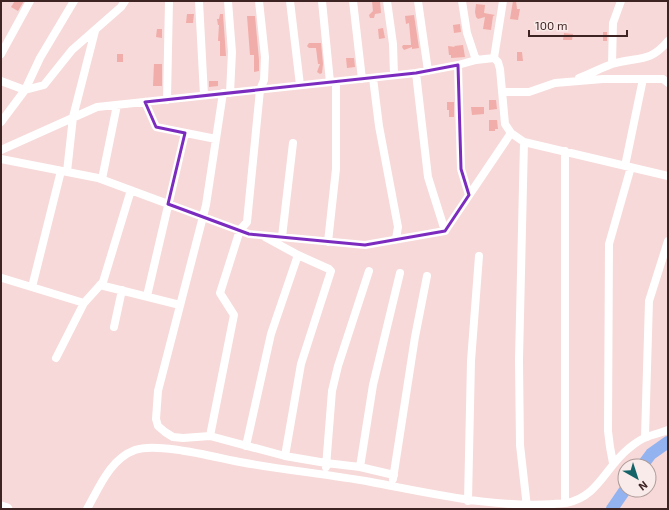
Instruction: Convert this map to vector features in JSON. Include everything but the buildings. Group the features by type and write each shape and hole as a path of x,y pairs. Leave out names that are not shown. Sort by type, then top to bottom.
{"street":[{"path":"1,54 30,1"},
{"path":"1,122 25,90 40,58 74,1"},
{"path":"1,82 25,90 44,85 72,50 121,7 125,1"},
{"path":"167,100 169,1"},
{"path":"199,1 204,95"},
{"path":"228,1 232,52 227,93 216,139 206,205 158,391 156,419 158,426 174,437 183,438 210,436 285,456 360,467 394,475"},
{"path":"210,436 234,315 220,294 240,230 247,222 260,90 264,80 264,57 259,1"},
{"path":"290,1 300,85"},
{"path":"322,1 333,82 336,169 328,242"},
{"path":"353,1 362,80"},
{"path":"386,1 393,44 394,75"},
{"path":"418,1 428,71"},
{"path":"462,1 467,33 476,60"},
{"path":"494,58 502,1"},
{"path":"612,64 613,23 621,1"},
{"path":"32,287 64,171 73,117 95,31"},
{"path":"571,82 612,64 650,57 659,51 668,41"},
{"path":"1,150 97,107 300,85 362,80 428,71 476,60 494,58"},
{"path":"494,58 498,62 500,69 505,124 511,133 524,142 668,176"},
{"path":"458,65 461,169 469,195"},
{"path":"416,73 428,177 444,231"},
{"path":"373,78 379,126 398,227 396,239"},
{"path":"502,92 529,92 555,83 603,79 663,79 668,83"},
{"path":"613,463 608,431 609,244 628,167 643,79"},
{"path":"145,102 156,127 216,139"},
{"path":"102,179 117,105"},
{"path":"147,296 185,133"},
{"path":"1,159 102,179 249,234 365,245 444,231 511,133"},
{"path":"524,142 519,360 520,445 526,507"},
{"path":"282,237 293,143"},
{"path":"566,152 568,502 576,509"},
{"path":"56,358 84,303 103,282 131,190"},
{"path":"261,234 298,255 329,269 330,271 300,364 285,456"},
{"path":"645,437 649,301 668,241"},
{"path":"246,446 271,334 298,255"},
{"path":"468,501 471,361 479,256"},
{"path":"325,474 332,391 342,352 369,272"},
{"path":"360,467 373,385 400,273"},
{"path":"392,486 426,276"},
{"path":"2,278 84,303"},
{"path":"100,285 180,305"},
{"path":"114,327 122,290"},
{"path":"87,509 114,464 124,455 135,450 150,447 171,449 244,463 325,474 468,501 526,507 568,502 591,492 613,463 628,449 645,437 668,430"},
{"path":"171,449 174,437"},
{"path":"1,507 7,509"}],"highlighted area":[{"path":"458,65 461,169 469,195 445,231 365,245 249,234 168,204 185,133 156,127 145,102 416,73"}],"waterway":[{"path":"648,458 651,454 668,442"},
{"path":"612,509 620,498"}]}
